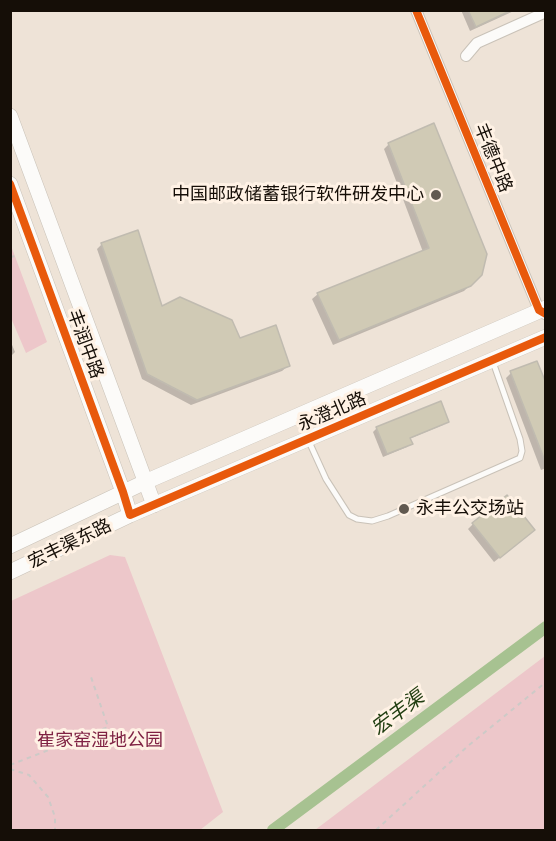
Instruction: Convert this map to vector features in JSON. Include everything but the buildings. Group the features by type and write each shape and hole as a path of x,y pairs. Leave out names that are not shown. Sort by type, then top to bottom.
{"street":[{"name":"丰德中路","path":"416,10 543,311"},
{"path":"465,56 477,43 546,12"},
{"name":"丰润中路","path":"10,116 154,505"},
{"name":"丰润中路","path":"10,184 130,515"},
{"name":"永澄北路","path":"123,492 543,311"},
{"name":"永澄北路","path":"130,515 546,337"},
{"name":"宏丰渠东路","path":"10,546 123,492"},
{"name":"宏丰渠东路","path":"10,573 130,515"}],"lane":[{"path":"309,438 326,480 349,515 357,519 372,521 388,516 520,458 522,451 520,439 492,360"}],"path":[{"path":"10,257 16,256"},
{"path":"11,769 108,727 90,674"},
{"path":"376,831 468,746 546,682"},
{"path":"11,769 29,775 48,797 55,817 55,831"}],"green space":[{"path":"10,243 47,342 26,353 11,318"},
{"name":"崔家窑湿地公园","path":"110,555 125,557 223,812 200,830 11,830 11,601"},
{"path":"545,656 545,830 315,830"}],"waterway":[{"name":"宏丰渠","path":"273,830 546,627"}],"cycle path":[{"path":"416,10 539,310 546,314"},
{"path":"10,184 130,515 546,337"}],"place":[{"name":"中国邮政储蓄银行软件研发中心","path":"436,195"},
{"name":"永丰公交场站","path":"404,509"}]}
